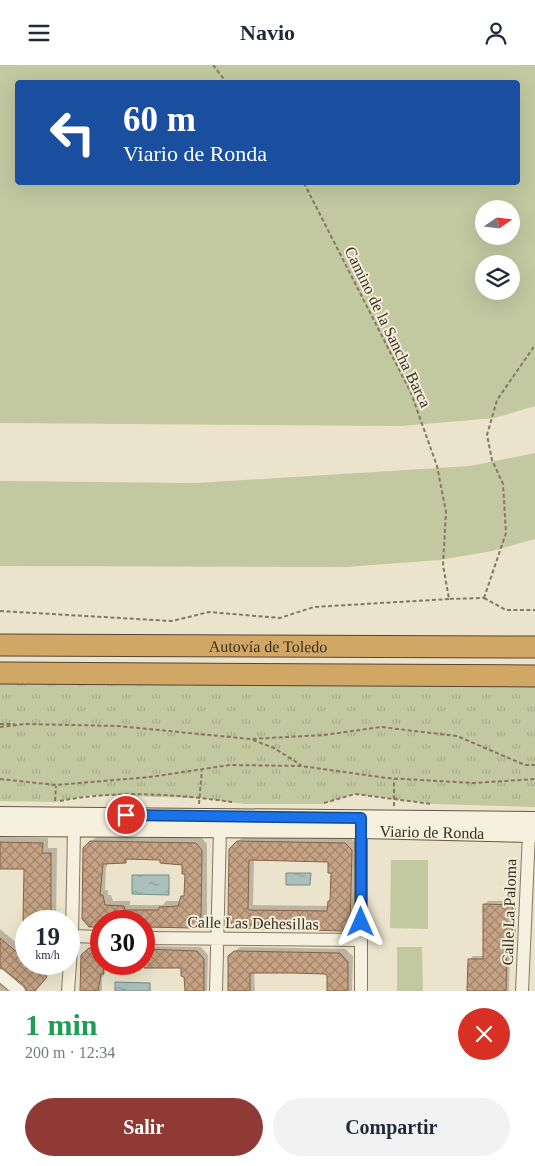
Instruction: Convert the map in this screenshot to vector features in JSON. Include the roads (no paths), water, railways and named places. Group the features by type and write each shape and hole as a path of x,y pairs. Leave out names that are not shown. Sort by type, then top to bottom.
{"highway":[{"name":"Autovía de Toledo","path":"0,645 535,647"},
{"name":"Autovía de Toledo","path":"0,673 535,676"}],"main road":[{"name":"Viario de Ronda","path":"0,815 54,809 361,824 533,829"},
{"name":"Viario de Ronda","path":"0,828 220,829 361,824 392,819 533,829"}],"street":[{"path":"360,991 362,940 361,824"},
{"path":"72,910 74,829"},
{"path":"216,991 220,829"},
{"name":"Calle La Paloma","path":"522,991 533,829"},
{"name":"Calle Las Dehesillas","path":"155,938 362,940"},
{"path":"0,975 19,991"},
{"path":"68,991 69,975"}],"water":[{"path":"286,873 311,873 310,885 286,885"},
{"path":"132,875 169,875 169,895 132,894"},
{"path":"115,982 150,983 150,991 115,991"}]}
